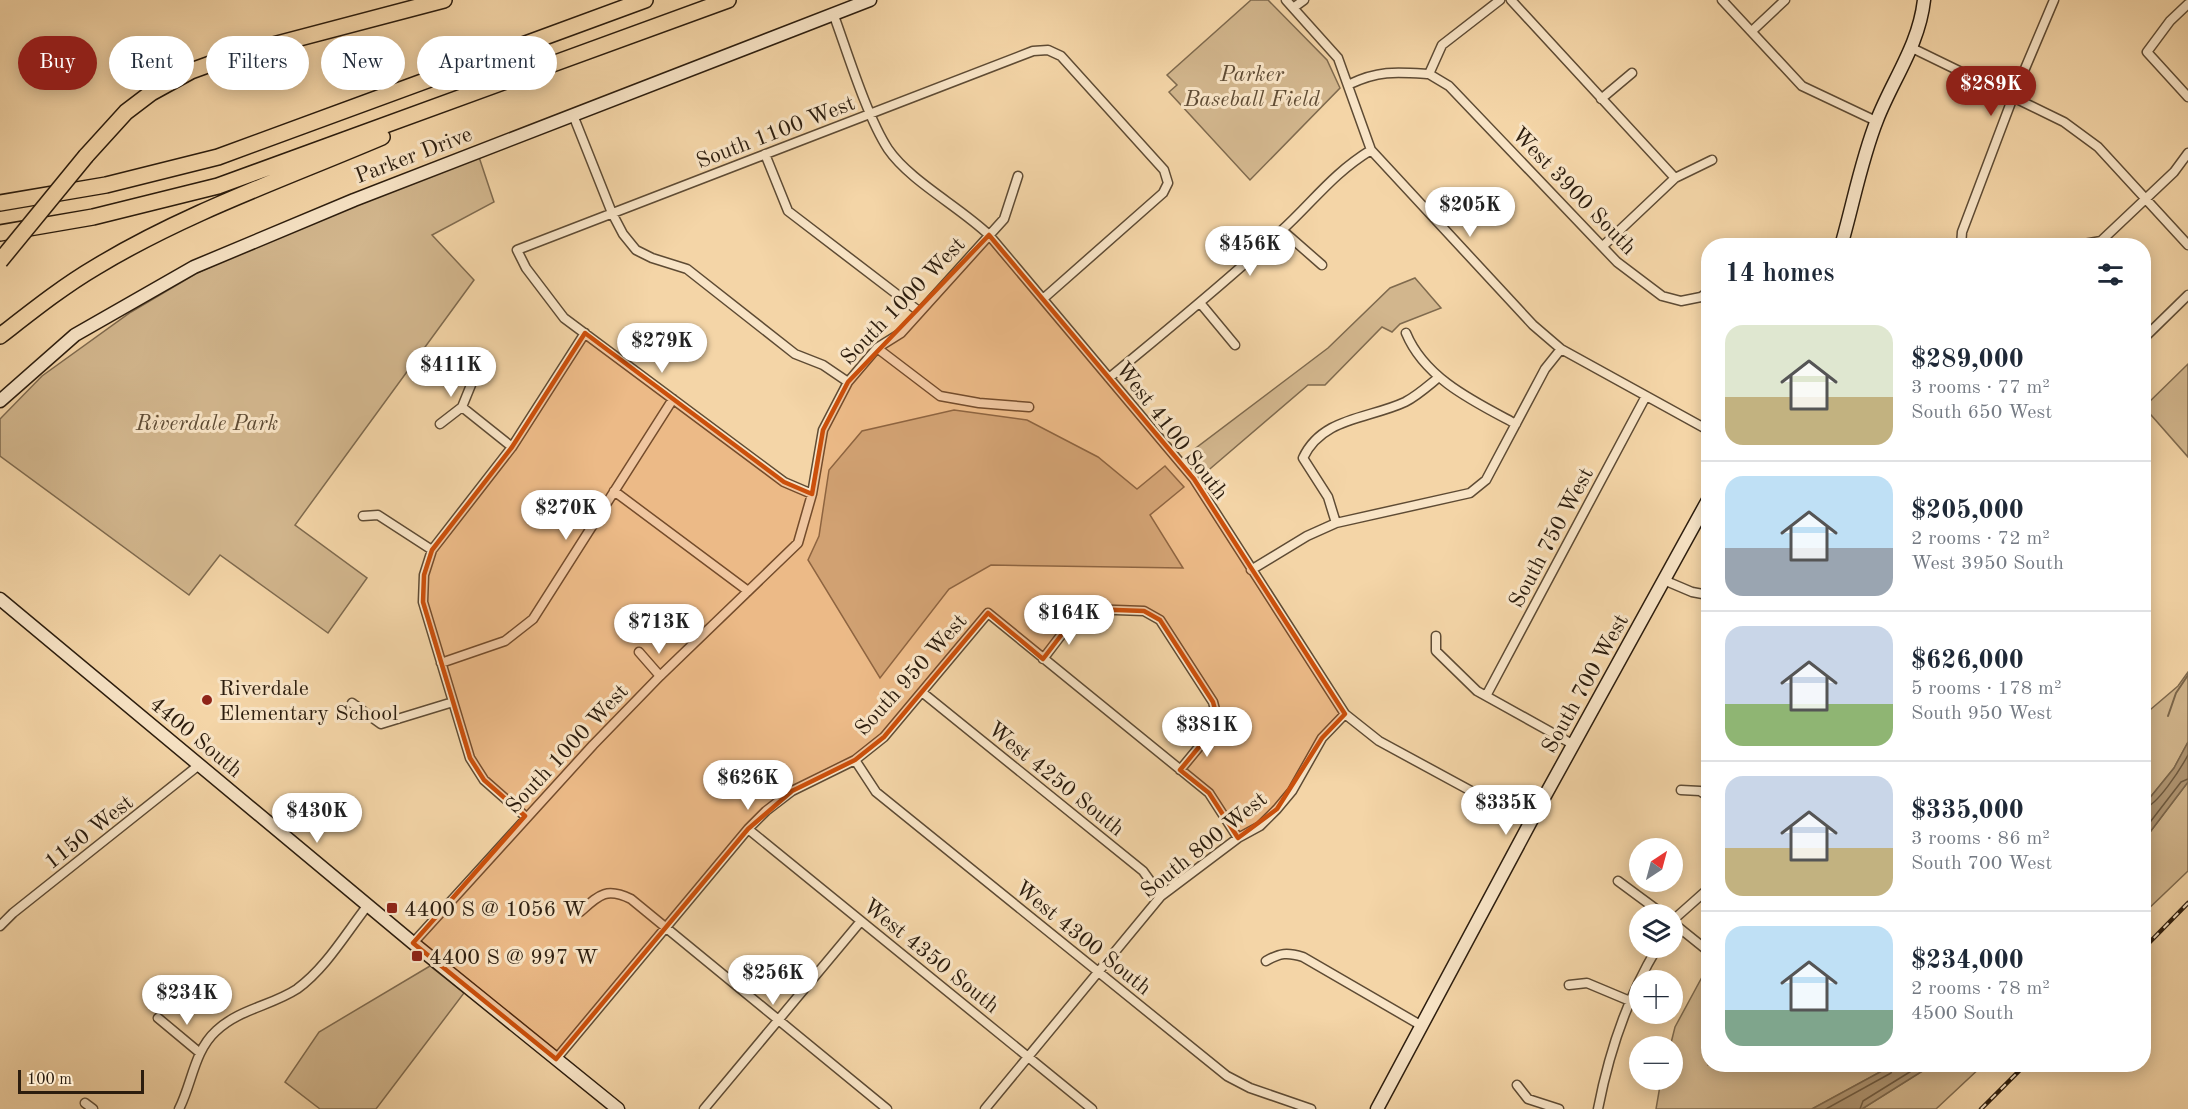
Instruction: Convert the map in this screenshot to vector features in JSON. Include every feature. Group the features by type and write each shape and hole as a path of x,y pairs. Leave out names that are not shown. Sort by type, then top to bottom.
{"highway":[{"path":"0,261 86,156 132,107 191,71 242,53 444,0"},
{"path":"0,203 106,185 218,157 645,0"},
{"path":"557,62 728,0"},
{"path":"0,233 93,217 209,188 481,90"},
{"path":"0,336 46,300 96,267 147,239 491,90"}],"street":[{"name":"Parker Drive","path":"0,401 75,335 194,267 354,200 870,0"},
{"path":"1286,0 1338,58 1350,84 1371,150 1533,325 1562,349 1701,426"},
{"path":"1293,8 1304,0"},
{"path":"1350,84 1370,74 1392,72 1428,74 1442,45 1500,0"},
{"path":"1511,0 1675,178"},
{"path":"1722,0 1802,86 1876,121"},
{"path":"1752,32 1785,0"},
{"path":"1843,238 1876,121 1912,48 1922,20 1924,0"},
{"path":"1962,238 2013,97 2054,0"},
{"path":"2188,4 2170,21 2147,52 2188,97"},
{"name":"West 4100 South","path":"833,14 871,113 889,150 912,173 969,215 989,235 1194,479 1345,714 1379,741 1530,823"},
{"path":"1912,48 2064,122 2098,147 2188,245"},
{"name":"South 1100 West","path":"585,333 564,318 526,268 517,250 1033,51 1048,50 1061,56 1077,73 1164,170 1168,183 1163,193 1044,298"},
{"path":"1602,99 1632,73"},
{"name":"West 3900 South","path":"1428,74 1449,86 1617,262 1662,296 1681,301 1701,294"},
{"path":"573,115 612,213 623,234 636,250 652,258 687,269 795,354 823,365 848,382"},
{"path":"1109,378 1201,304 1282,230 1345,166 1371,150"},
{"path":"2104,238 2174,172 2188,153"},
{"path":"765,154 788,211 920,312"},
{"path":"1603,246 1675,178 1712,160"},
{"name":"South 1000 West","path":"413,943 525,816 660,676 798,543 812,494 823,430 848,382 877,348 901,333 1004,219 1018,176"},
{"path":"1282,230 1322,265"},
{"path":"2151,331 2188,295"},
{"path":"1201,304 1235,345"},
{"path":"525,816 484,780 470,758 423,602 424,575 432,550 512,447 585,333 784,482 812,494"},
{"path":"1406,333 1411,346 1439,377 1458,393 1515,424"},
{"path":"877,348 940,396 979,403 1029,407"},
{"path":"1251,570 1307,536 1336,523 1470,493 1486,480 1545,369 1562,349"},
{"path":"1336,523 1328,497 1303,458 1309,446 1340,423 1406,401 1439,377"},
{"path":"440,424 462,407 473,380"},
{"name":"South 750 West","path":"1486,696 1646,396"},
{"path":"441,663 505,641 533,619 673,399"},
{"path":"462,407 512,447"},
{"path":"614,490 748,591"},
{"name":"South 700 West","path":"1377,1109 1530,823 1701,513"},
{"path":"363,516 378,515 432,550"},
{"path":"1666,580 1701,594"},
{"name":"4400 South","path":"0,599 413,943 618,1109"},
{"path":"1180,770 1213,729 1216,717 1213,702 1160,620 1144,611 1122,610 1088,609 1075,617 1043,659 1180,770 1209,793 1238,838"},
{"name":"South 950 West","path":"556,1059 748,829 792,791 855,760 884,737 988,614 1043,659"},
{"path":"1436,636 1436,651 1477,691 1574,745"},
{"path":"639,652 660,676"},
{"name":"West 4250 South","path":"923,693 1143,871 1161,896"},
{"path":"352,703 381,724 453,702"},
{"name":"South 800 West","path":"985,1109 1161,896 1238,838 1260,826 1277,809 1292,790 1322,738 1345,714"},
{"name":"West 4300 South","path":"855,760 876,792 1227,1076 1250,1088 1311,1109"},
{"name":"1150 West","path":"0,926 13,913 199,765"},
{"path":"1681,790 1701,791"},
{"name":"West 4350 South","path":"748,829 1092,1109"},
{"path":"1618,881 1649,904"},
{"path":"580,912 598,896 615,892 631,899 887,1109"},
{"path":"1683,912 1701,895"},
{"path":"179,1109 200,1053 214,1032 234,1017 296,989 325,963 368,905"},
{"path":"704,1109 861,921"},
{"path":"1683,931 1701,945"},
{"path":"1266,961 1279,954 1290,953 1303,957 1422,1026"},
{"path":"1569,985 1587,983 1629,1001"},
{"path":"1598,1109 1608,1060 1629,1004"},
{"path":"158,1018 200,1053"},
{"path":"1517,1085 1528,1099 1559,1109"}],"highlighted area":[{"path":"989,235 1194,479 1345,714 1322,738 1277,809 1238,838 1209,793 1180,770 1213,730 1217,717 1213,702 1160,620 1144,611 1088,609 1075,617 1043,659 988,613 884,737 855,760 792,791 748,829 556,1059 413,943 525,816 484,780 470,758 423,602 424,575 432,550 512,447 585,333 784,482 812,494 823,430 848,382"}],"green space":[{"name":"Parker Baseball Field","path":"1251,0 1268,0 1327,60 1340,88 1250,180 1169,92 1177,85 1167,75"},
{"name":"Riverdale Park","path":"477,151 494,202 432,235 474,280 295,525 367,578 328,633 220,555 189,595 0,456 0,419 42,376 131,312 197,273 391,186"},
{"path":"1415,278 1441,308 1400,324 1392,332 1382,327 1325,385 1308,385 1204,474 1188,454 1328,348 1390,288"},
{"path":"2188,364 2188,457 2151,415 2151,400"},
{"path":"954,410 1027,420 1098,457 1137,489 1165,466 1184,487 1150,515 1183,568 991,565 949,589 880,678 808,560 819,536 829,470 862,431"},
{"path":"2188,672 2188,742 2174,768 2151,796 2151,709 2178,686"},
{"path":"2188,782 2188,871 2151,906 2151,831"},
{"path":"430,966 464,993 376,1109 320,1109 285,1082 319,1032"},
{"path":"1701,979 1701,1072 1880,1072 1812,1109 1656,1109 1659,1090 1683,1090 1683,1036 1673,1036 1677,1024 1683,1024 1683,1012"},
{"path":"1921,1072 1976,1072 1936,1109 1862,1109"}],"water":[{"path":"2188,742 2188,782 2151,831 2151,796 2174,768"},
{"path":"1880,1072 1921,1072 1862,1109 1812,1109"}],"waterway":[{"path":"2168,716 2176,693 2188,675"}],"railway":[{"path":"2151,941 2188,903"},
{"path":"1981,1109 2018,1072"}],"place":[{"name":"Riverdale Elementary School","path":"207,700"},
{"name":"4400 S @ 1056 W","path":"392,908"},
{"name":"4400 S @ 997 W","path":"417,956"}]}
